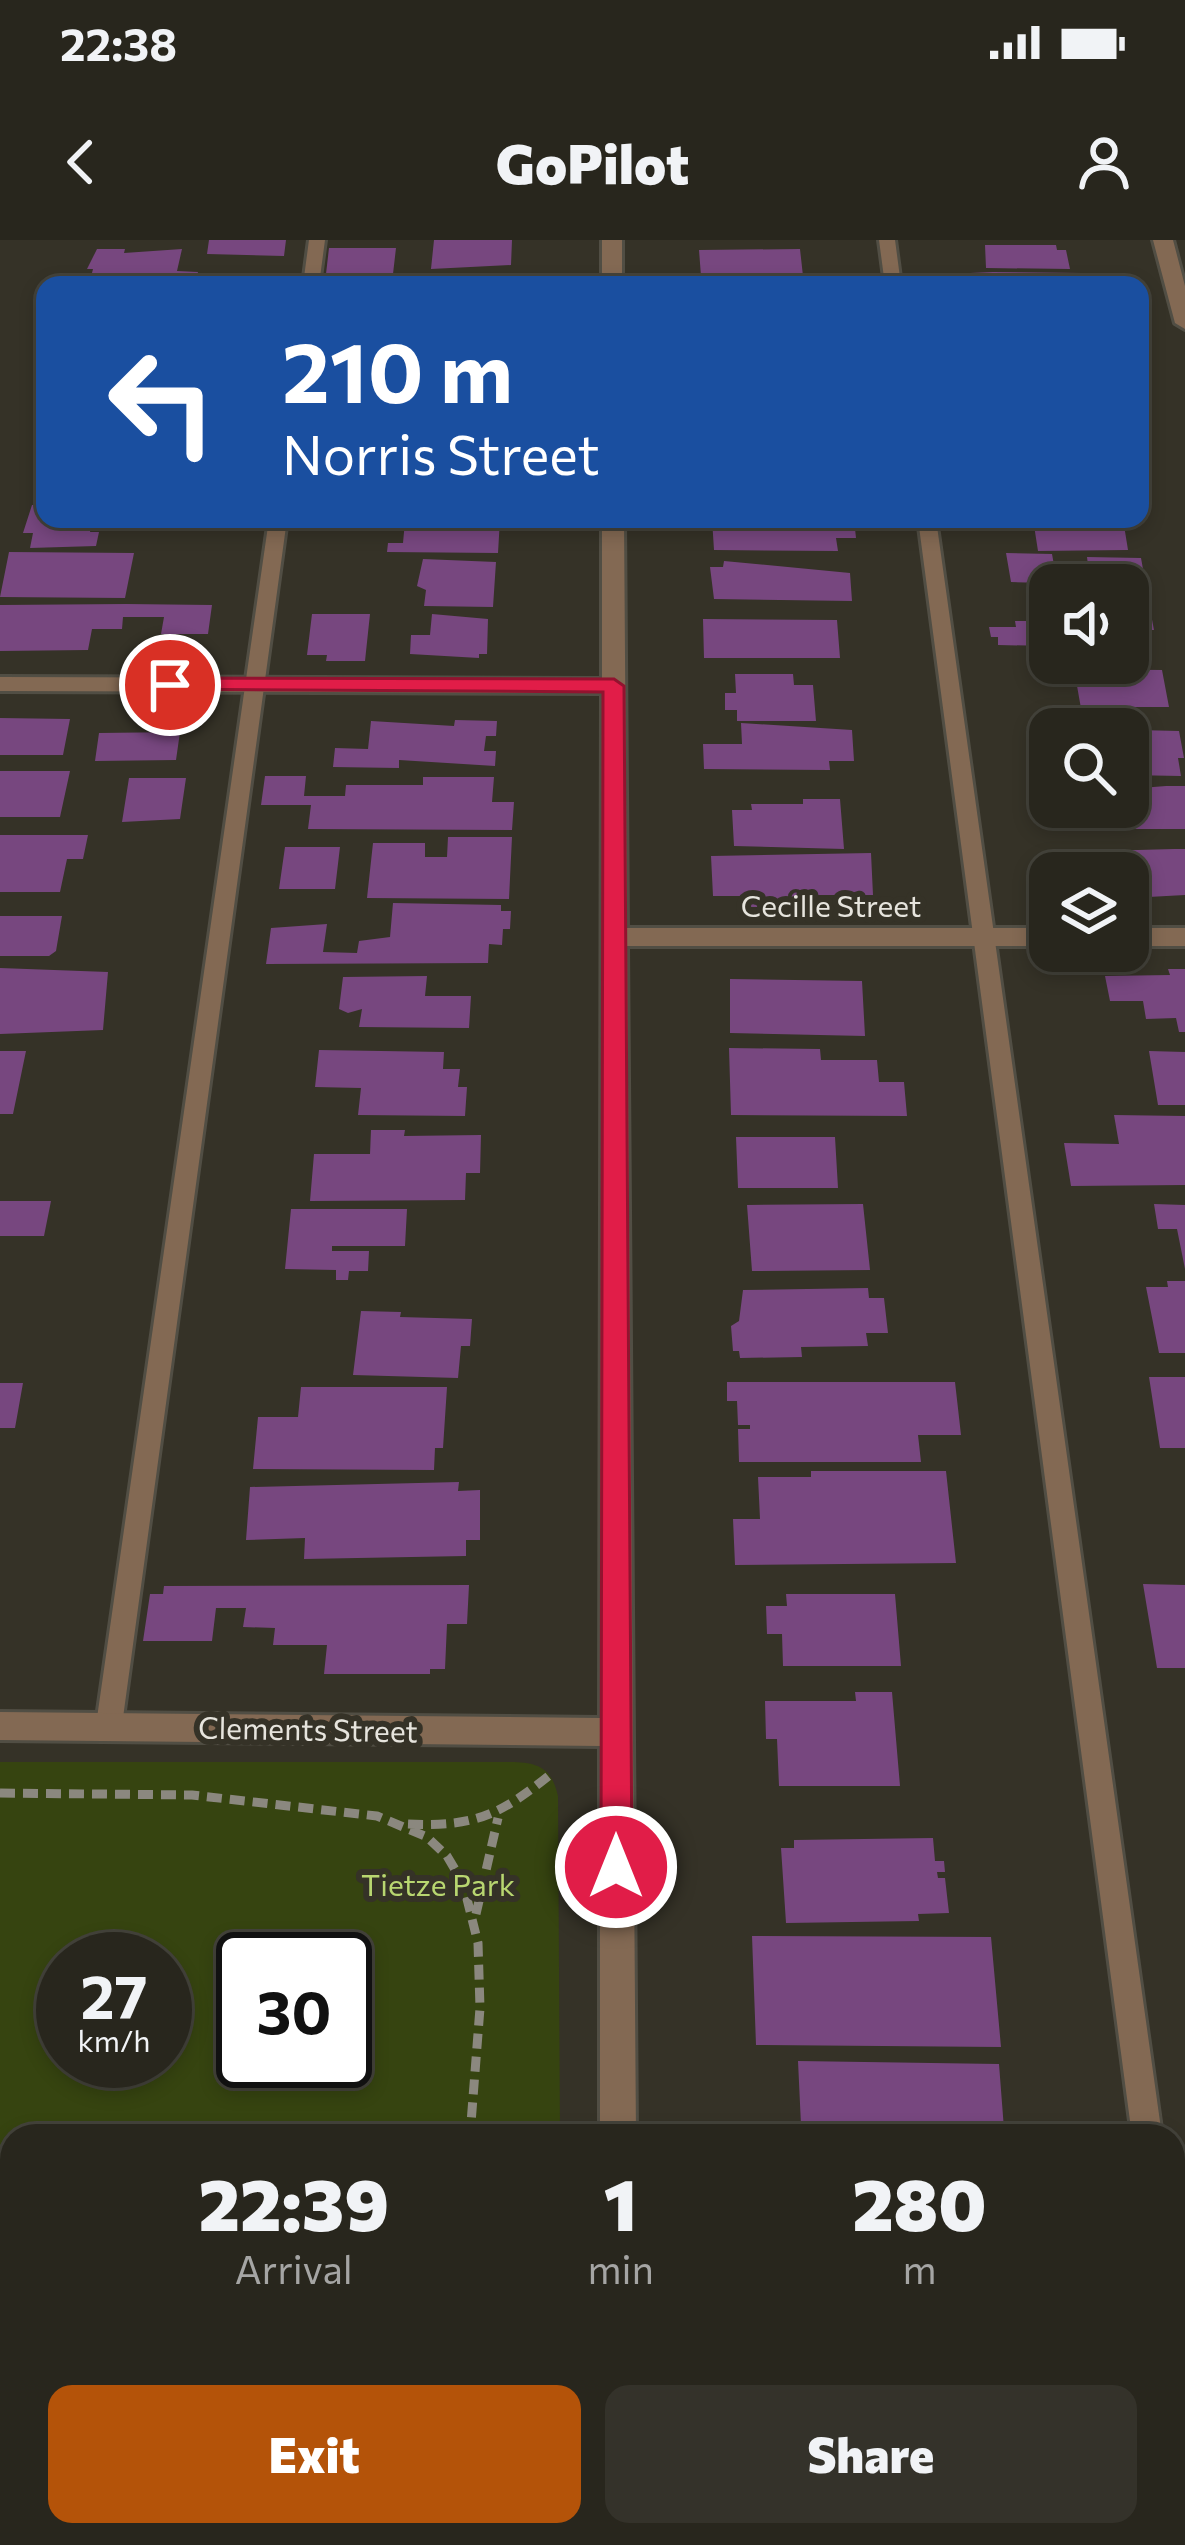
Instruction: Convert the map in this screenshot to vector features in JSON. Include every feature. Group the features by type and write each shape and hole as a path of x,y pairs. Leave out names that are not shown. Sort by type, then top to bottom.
{"street":[{"path":"612,240 612,276"},
{"path":"1163,240 1185,323"},
{"path":"613,528 618,2124"},
{"path":"0,684 614,686"},
{"name":"Cecille Street","path":"613,937 1029,937"},
{"path":"1149,937 1185,937"},
{"name":"Clements Street","path":"0,1726 615,1732"}],"lane":[{"path":"312,276 317,240"},
{"path":"887,240 892,276"},
{"path":"110,1725 277,528"},
{"path":"928,528 1145,2124"}],"path":[{"path":"0,1793 186,1794 264,1806 364,1810 404,1823 439,1826 498,1817 553,1773"},
{"path":"475,1919 486,1853 498,1817"},
{"path":"404,1823 435,1844 462,1879 475,1919 480,1967 471,2124"}],"green space":[{"name":"Tietze Park","path":"0,1762 514,1762 544,1770 558,1796 560,2124 0,2124"}],"building":[{"path":"209,240 286,240 284,256 207,254"},
{"path":"434,240 512,240 511,265 431,269"},
{"path":"985,245 1056,245 1057,250 1066,250 1070,269 986,268"},
{"path":"329,248 396,248 393,274 326,274"},
{"path":"97,249 125,249 124,253 182,249 177,271 198,272 197,276 91,276 93,269 87,269"},
{"path":"800,249 803,276 701,276 699,250"},
{"path":"993,272 1084,276 925,276"},
{"path":"32,505 36,505 36,528 99,532 96,546 30,548 33,533 23,533"},
{"path":"404,528 499,528 498,553 387,552 388,543 403,543"},
{"path":"713,528 855,528 856,538 836,538 838,551 714,550"},
{"path":"1034,528 1124,528 1128,550 1038,551"},
{"path":"9,552 134,553 125,598 0,597"},
{"path":"1006,553 1052,554 1054,564 1029,564 1029,582 1011,582"},
{"path":"1087,557 1141,558 1142,564 1088,564"},
{"path":"423,559 496,562 493,607 424,606 426,590 417,586"},
{"path":"724,561 850,573 852,601 714,599 710,567 723,567"},
{"path":"0,605 212,605 208,634 161,634 164,617 123,617 122,629 92,629 88,650 0,651"},
{"path":"312,614 370,614 365,661 326,661 327,655 307,655"},
{"path":"432,614 488,619 487,654 479,658 410,654 411,635 430,635"},
{"path":"703,619 837,620 840,658 704,658"},
{"path":"1015,621 1029,621 1029,646 998,645 989,627 1016,627"},
{"path":"1149,670 1162,670 1169,707 1081,708 1077,684 1149,684"},
{"path":"735,674 793,674 794,685 813,685 816,721 737,721 737,710 725,710 725,693 736,693"},
{"path":"0,718 70,719 63,755 0,755"},
{"path":"455,720 497,721 496,736 486,736 484,751 496,751 495,766 399,760 399,768 333,767 335,748 368,749 371,721 454,726"},
{"path":"741,723 852,730 854,761 829,761 830,770 704,769 703,744 742,744"},
{"path":"1149,730 1179,731 1184,758 1178,758 1181,776 1149,775"},
{"path":"180,732 176,760 95,761 99,733"},
{"path":"0,771 70,771 60,817 0,817"},
{"path":"265,776 306,776 304,796 345,796 346,785 423,785 423,777 494,777 492,802 514,802 512,830 308,829 311,805 261,805"},
{"path":"129,778 186,778 180,819 122,822"},
{"path":"1185,786 1185,829 1089,828 1149,828 1149,787"},
{"path":"803,799 840,799 844,849 734,846 732,810 752,810 751,804 803,804"},
{"path":"0,835 88,835 83,859 67,859 60,892 0,892"},
{"path":"448,837 512,837 509,899 367,898 373,843 425,843 425,857 447,857"},
{"path":"285,847 340,847 335,889 279,889"},
{"path":"1185,849 1185,895 1149,897 1149,852 1101,851"},
{"path":"871,853 873,895 809,895 811,907 751,907 750,896 713,896 711,856"},
{"path":"393,903 501,905 501,911 511,911 510,929 503,929 502,945 489,944 488,963 266,964 271,928 327,924 323,952 357,953 359,941 390,937"},
{"path":"0,916 62,916 56,951 49,956 0,956"},
{"path":"0,968 108,972 103,1030 0,1034"},
{"path":"1168,969 1185,969 1185,1032 1179,1032 1176,1018 1146,1019 1143,1001 1110,1001 1105,976 1170,975"},
{"path":"427,976 425,996 471,996 469,1028 359,1027 362,1009 348,1013 339,1009 343,977"},
{"path":"730,979 862,981 865,1036 730,1033"},
{"path":"729,1048 820,1049 821,1060 877,1060 879,1082 904,1082 907,1116 731,1115"},
{"path":"319,1050 444,1052 443,1069 460,1069 458,1087 467,1087 465,1116 358,1115 361,1088 315,1087"},
{"path":"0,1051 26,1051 13,1114 0,1114"},
{"path":"1149,1051 1185,1052 1185,1105 1158,1105"},
{"path":"1114,1115 1185,1116 1185,1185 1071,1186 1064,1143 1119,1144"},
{"path":"371,1130 405,1130 404,1136 481,1135 480,1173 466,1173 465,1200 310,1201 314,1154 370,1154"},
{"path":"736,1137 835,1137 838,1188 738,1188"},
{"path":"0,1201 51,1201 44,1236 0,1236"},
{"path":"863,1204 870,1270 752,1271 747,1205"},
{"path":"1154,1204 1185,1205 1185,1269 1177,1229 1158,1229"},
{"path":"291,1209 407,1209 405,1246 332,1246 332,1251 369,1251 368,1271 349,1271 348,1280 336,1280 336,1270 285,1269"},
{"path":"1167,1281 1185,1281 1185,1353 1159,1353 1146,1287 1168,1287"},
{"path":"868,1288 869,1298 884,1298 888,1333 866,1333 868,1346 801,1347 802,1357 740,1358 739,1351 733,1351 731,1326 739,1321 743,1290"},
{"path":"361,1311 472,1319 470,1346 461,1346 458,1378 353,1375"},
{"path":"1149,1377 1185,1377 1185,1448 1160,1448"},
{"path":"727,1382 955,1382 961,1435 918,1435 921,1462 739,1462 738,1429 750,1429 750,1425 738,1425 737,1401 727,1401"},
{"path":"0,1383 23,1383 15,1428 0,1428"},
{"path":"301,1387 447,1387 443,1448 435,1448 434,1470 253,1469 258,1417 298,1417"},
{"path":"811,1471 946,1471 956,1563 735,1565 733,1519 760,1519 758,1477 811,1477"},
{"path":"459,1482 458,1491 480,1490 480,1540 466,1540 466,1556 304,1559 305,1538 246,1540 250,1487"},
{"path":"1143,1584 1185,1585 1185,1668 1157,1668"},
{"path":"469,1585 467,1624 447,1624 445,1669 430,1669 430,1674 324,1674 327,1645 273,1645 275,1628 243,1627 246,1608 216,1608 212,1641 143,1641 150,1594 163,1594 164,1586"},
{"path":"786,1594 895,1594 901,1666 783,1666 782,1634 767,1634 766,1606 787,1606"},
{"path":"855,1692 892,1692 900,1786 779,1786 777,1739 766,1739 765,1701 856,1701"},
{"path":"933,1838 935,1861 944,1861 945,1872 937,1872 938,1878 945,1878 949,1913 918,1914 919,1921 786,1923 781,1848 794,1848 794,1840"},
{"path":"752,1936 991,1937 1001,2047 756,2045"},
{"path":"798,2061 999,2064 1004,2124 801,2124"}],"route":[{"path":"170,685 614,686 616,1867"}]}
